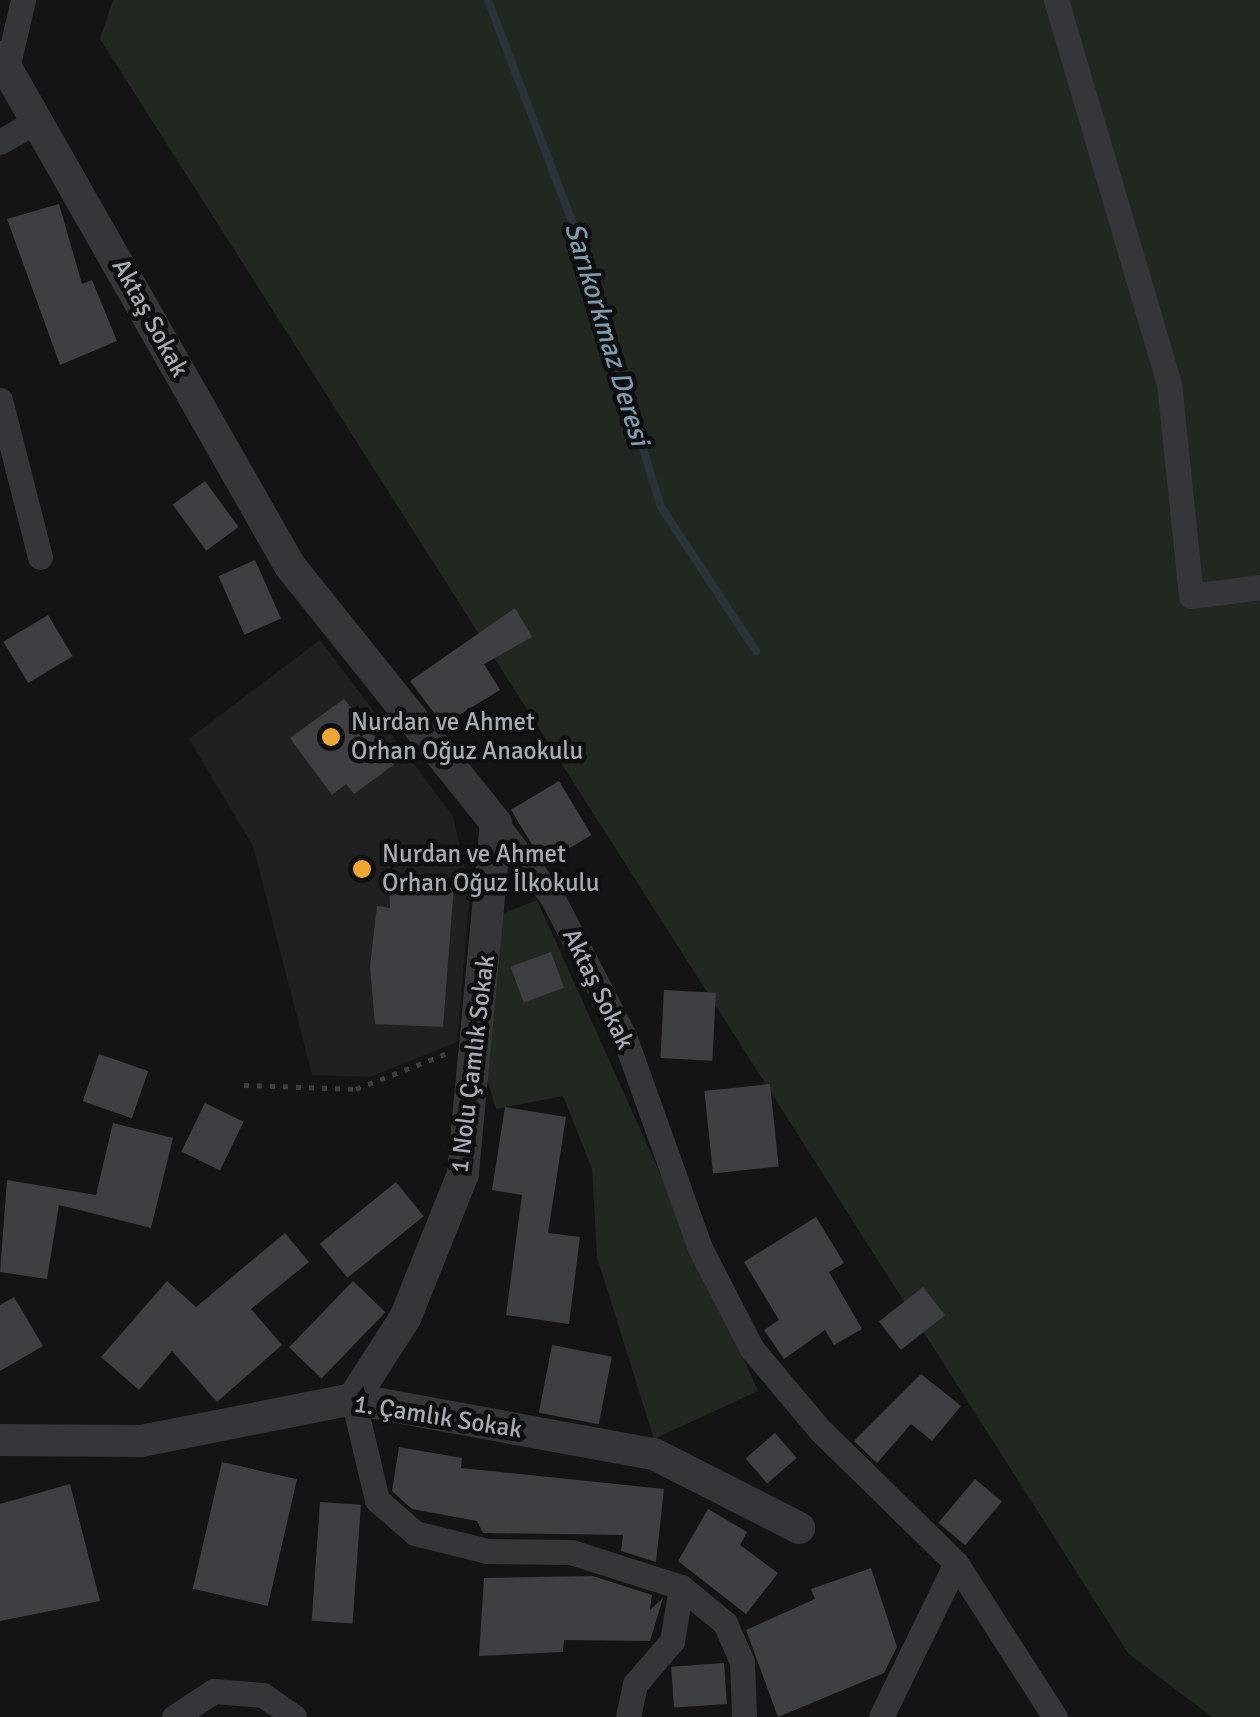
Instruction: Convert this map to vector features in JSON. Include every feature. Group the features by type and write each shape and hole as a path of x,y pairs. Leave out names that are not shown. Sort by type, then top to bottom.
{"street":[{"path":"4,60 23,0"},
{"path":"1056,0 1170,383 1191,596 1260,587"},
{"name":"Aktaş Sokak","path":"4,60 290,566 552,897 624,1036 700,1248 752,1349 820,1430 956,1563 1055,1717"},
{"path":"0,142 38,119"},
{"path":"0,400 40,556"},
{"name":"1 Nolu Çamlık Sokak","path":"353,1400 405,1318 462,1174 496,823"},
{"path":"353,1400 377,1500 415,1533 487,1550 571,1552 682,1587 725,1623 742,1662 744,1717"},
{"name":"1. Çamlık Sokak","path":"0,1440 141,1441 353,1400 654,1454 799,1528"},
{"path":"881,1717 956,1563"},
{"path":"628,1717 635,1684 672,1640 682,1587"},
{"path":"174,1717 214,1691 263,1695 294,1717"}],"path":[{"path":"244,1085 356,1089 461,1046"}],"shaded area":[{"path":"113,0 1260,0 1260,1717 1212,1717 1128,1653 100,39"},
{"name":"Nurdan ve Ahmet Orhan Oğuz İlkokulu","path":"320,640 453,816 470,892 457,1042 370,1077 312,1075 253,846 189,739"},
{"path":"537,900 758,1391 654,1439 597,1257 592,1169 563,1096 496,1109 487,1079 501,914"}],"building":[{"path":"59,204 82,284 92,280 117,341 60,365 7,219"},
{"path":"205,481 239,527 206,551 173,505"},
{"path":"255,560 281,618 244,635 218,576"},
{"path":"515,608 532,637 484,664 500,690 443,725 410,681"},
{"path":"48,615 73,656 28,683 3,642"},
{"path":"344,699 396,763 354,794 346,784 332,795 290,738"},
{"path":"559,781 591,835 543,864 511,810"},
{"path":"389,878 454,885 443,1027 375,1024 370,966 377,906 390,908"},
{"path":"551,952 564,988 524,1002 511,967"},
{"path":"664,990 716,993 712,1061 660,1058"},
{"path":"99,1054 148,1071 132,1118 83,1101"},
{"path":"770,1084 779,1167 713,1173 704,1091"},
{"path":"205,1103 244,1122 220,1170 181,1152"},
{"path":"505,1107 566,1117 548,1233 580,1237 569,1324 506,1315 522,1195 492,1190"},
{"path":"113,1123 173,1138 151,1228 59,1205 47,1279 0,1272 7,1180 96,1195"},
{"path":"396,1182 424,1216 348,1278 320,1244"},
{"path":"816,1217 844,1263 829,1272 862,1329 834,1345 825,1330 784,1359 764,1330 779,1320 744,1262"},
{"path":"285,1233 309,1262 251,1309 282,1345 217,1402 172,1351 139,1390 101,1357 167,1281 196,1307"},
{"path":"353,1281 385,1312 321,1378 289,1347"},
{"path":"923,1287 945,1315 901,1350 879,1321"},
{"path":"14,1297 43,1346 0,1371 0,1305"},
{"path":"552,1345 612,1357 599,1424 539,1413"},
{"path":"921,1374 961,1406 932,1441 911,1424 877,1463 854,1441"},
{"path":"775,1433 797,1458 767,1483 746,1459"},
{"path":"399,1447 462,1458 461,1468 664,1489 656,1562 621,1551 623,1535 483,1533 477,1521 412,1509 392,1491"},
{"path":"222,1462 297,1479 268,1606 193,1589"},
{"path":"975,1479 1002,1501 965,1545 938,1523"},
{"path":"70,1484 100,1601 0,1621 0,1504"},
{"path":"320,1502 361,1505 353,1624 312,1621"},
{"path":"708,1509 747,1532 740,1545 778,1573 746,1614 678,1561"},
{"path":"871,1568 897,1647 884,1673 778,1717 746,1630 815,1599 811,1589"},
{"path":"593,1576 652,1595 650,1610 663,1598 650,1641 564,1640 563,1652 479,1656 484,1578"},
{"path":"724,1663 727,1704 674,1708 671,1667"}],"waterway":[{"name":"Sarıkorkmaz Deresi","path":"488,0 574,226 661,507 756,651"}],"place":[{"name":"Nurdan ve Ahmet Orhan Oğuz Anaokulu","path":"331,737"},
{"name":"Nurdan ve Ahmet Orhan Oğuz İlkokulu","path":"362,869"}]}
